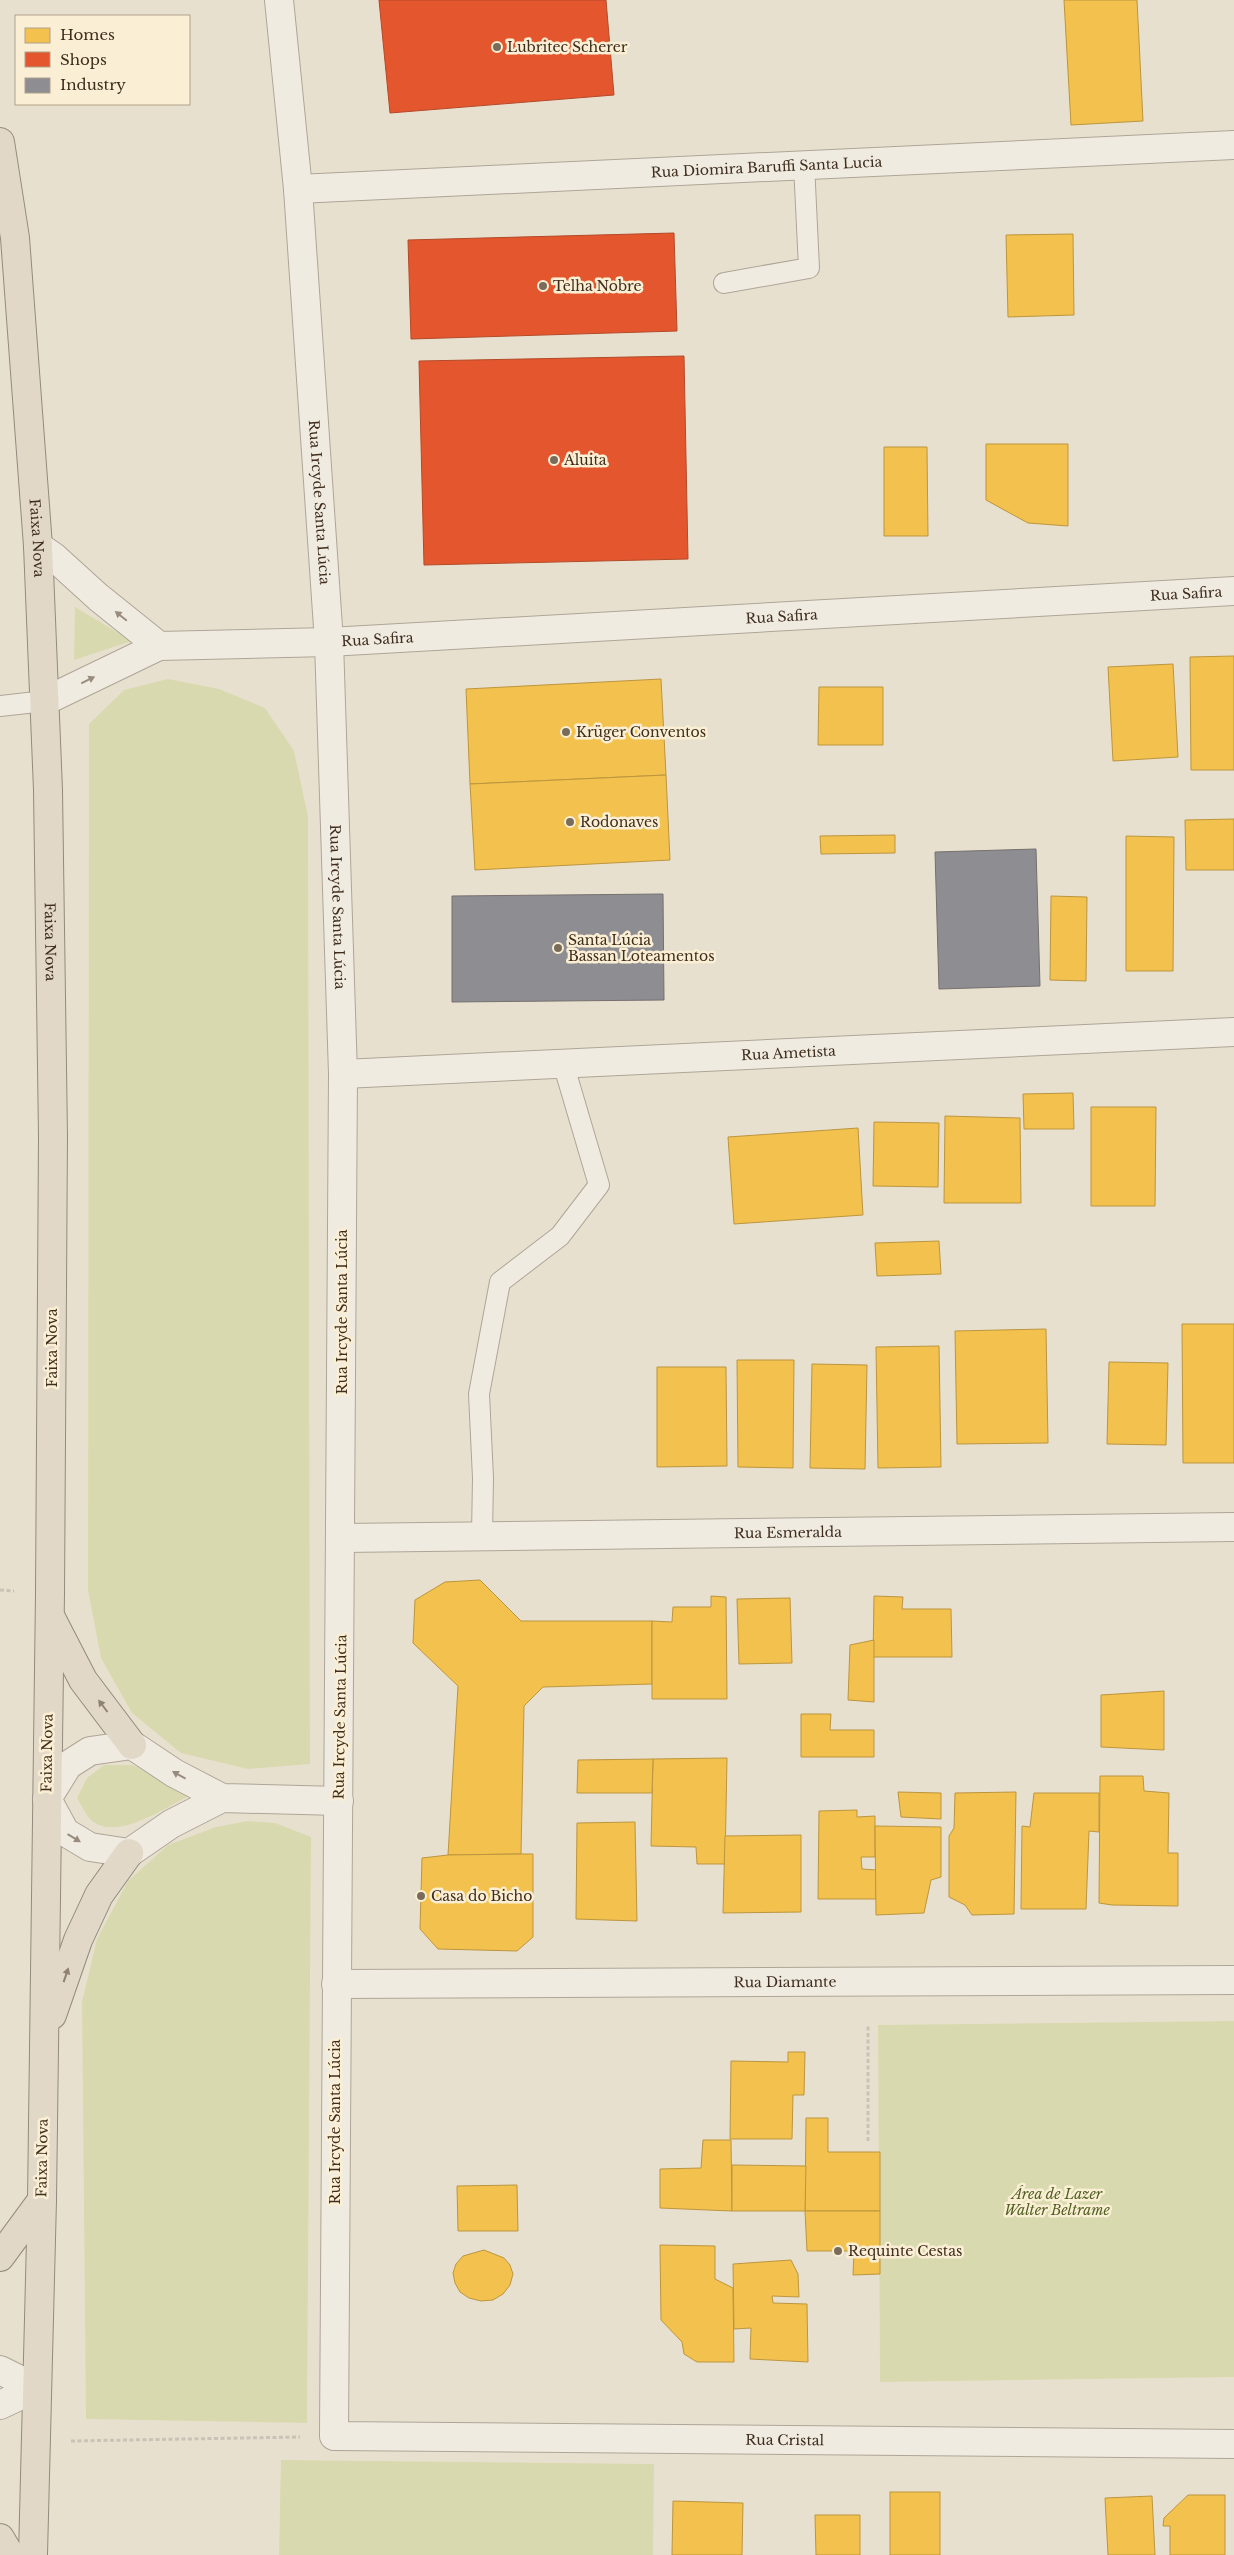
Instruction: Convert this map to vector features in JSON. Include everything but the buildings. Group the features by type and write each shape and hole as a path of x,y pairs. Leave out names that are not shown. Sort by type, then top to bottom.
{"highway":[{"name":"Faixa Nova","path":"0,142 15,238 38,546 44,701 53,1136 50,1616 42,2200 33,2555"},
{"path":"50,1616 83,1680 132,1745"},
{"path":"44,2038 78,1940 99,1895 129,1853"},
{"path":"0,2257 42,2200"},
{"path":"0,2538 10,2555"}],"street":[{"name":"Rua Ircyde Santa Lúcia","path":"279,0 298,189 329,642 343,1074 342,1538 336,1984 334,2436"},
{"name":"Rua Diomira Baruffi Santa Lucia","path":"298,189 1234,145"},
{"path":"38,546 54,557 98,597 159,646 44,701"},
{"name":"Rua Safira","path":"159,646 329,642 1234,590"},
{"name":"Rua Ametista","path":"343,1074 1234,1032"},
{"name":"Rua Esmeralda","path":"342,1538 1234,1527"},
{"path":"222,1798 171,1824 129,1853 90,1847 65,1832 47,1799 68,1765 90,1751 132,1745 174,1774 222,1798 339,1801"},
{"name":"Rua Diamante","path":"336,1984 1234,1980"},
{"path":"0,2370 36,2388"},
{"path":"0,2405 36,2388"},
{"name":"Rua Cristal","path":"334,2436 1234,2444"}],"lane":[{"path":"724,283 809,268 804,164"},
{"path":"0,706 44,701"},
{"path":"482,1536 483,1478 479,1394 500,1282 560,1236 598,1185 564,1063"}],"path":[{"path":"868,2026 868,2141"},
{"path":"35,2442 334,2436"}],"green space":[{"path":"75,607 132,641 74,660"},
{"path":"168,679 219,689 265,708 294,751 308,816 310,1764 248,1769 181,1753 132,1713 101,1658 88,1590 89,724 124,690"},
{"path":"104,1765 133,1765 189,1796 128,1825 103,1826 90,1819 77,1798 87,1778"},
{"path":"248,1821 275,1823 311,1837 307,2423 86,2419 82,2002 97,1939 128,1881 168,1845 216,1827"},
{"name":"Área de Lazer Walter Beltrame","path":"1234,2021 1234,2377 880,2382 878,2025"},
{"path":"281,2460 654,2464 653,2555 279,2555"}],"place":[{"name":"Lubritec Scherer","path":"497,47"},
{"name":"Telha Nobre","path":"543,286"},
{"name":"Aluita","path":"554,460"},
{"name":"Krüger Conventos","path":"566,732"},
{"name":"Rodonaves","path":"570,822"},
{"name":"Santa Lúcia Bassan Loteamentos","path":"558,948"},
{"name":"Casa do Bicho","path":"421,1896"},
{"name":"Requinte Cestas","path":"838,2251"}]}
